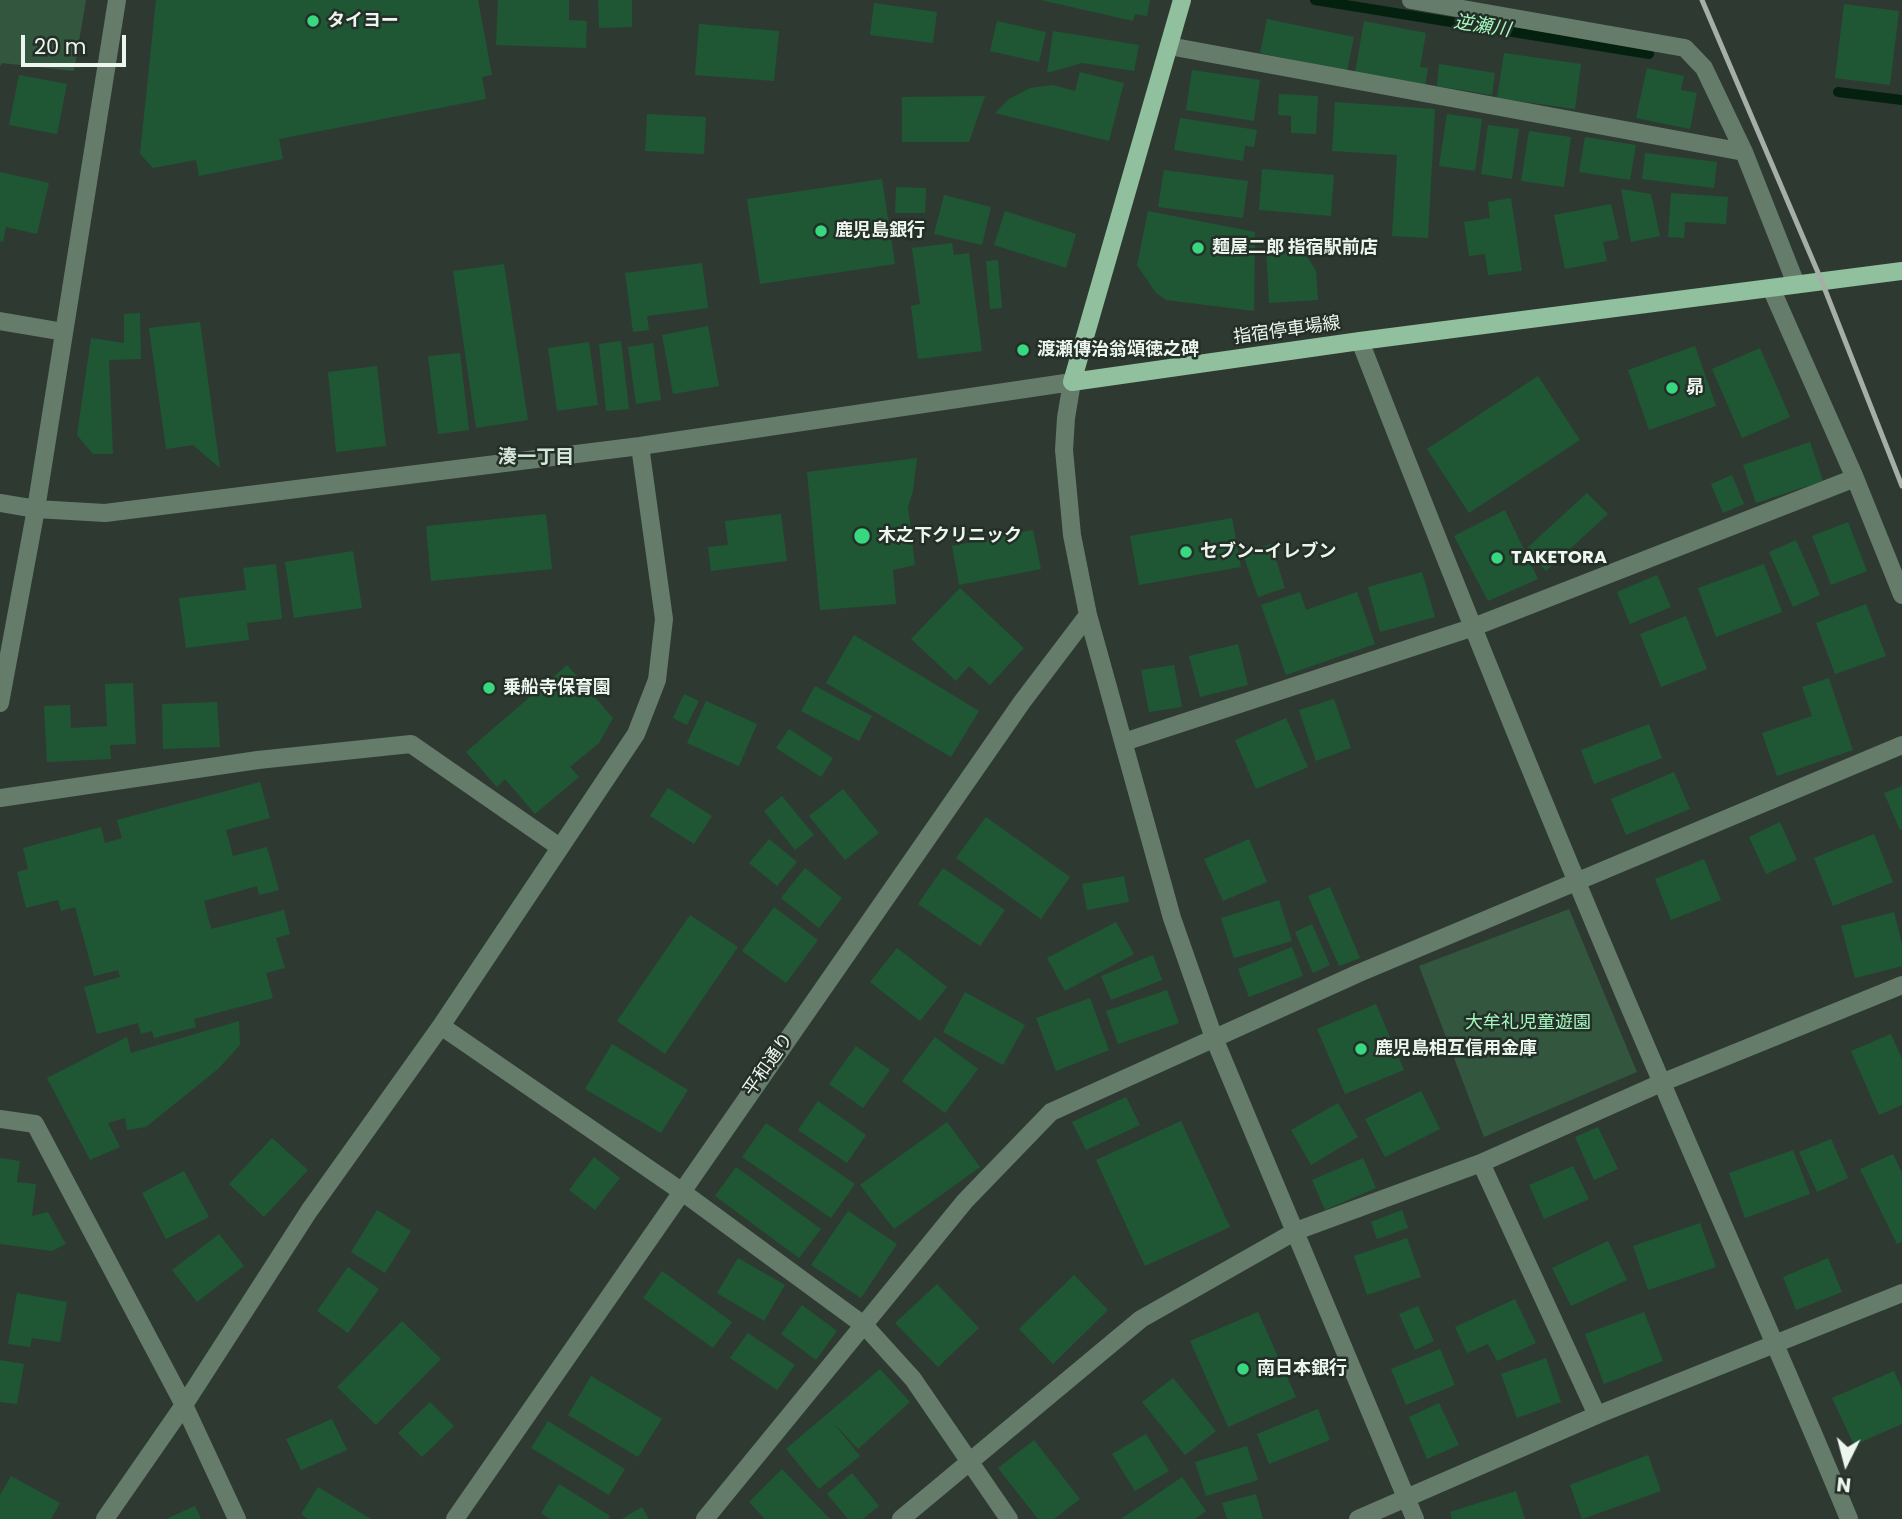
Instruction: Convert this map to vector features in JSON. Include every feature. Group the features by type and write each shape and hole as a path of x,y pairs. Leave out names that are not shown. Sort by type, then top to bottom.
{"main road":[{"path":"1072,383 1182,0"},
{"name":"指宿停車場線","path":"1072,383 1360,341 1902,271"}],"street":[{"path":"0,703 36,509 117,0"},
{"path":"1412,0 1685,48 1704,68 1744,152 1796,284"},
{"path":"1169,46 1744,152"},
{"path":"1771,288 1902,595"},
{"path":"0,321 64,332"},
{"path":"1360,341 1471,628 1661,1083 1777,1345 1849,1519"},
{"path":"0,503 36,509 105,513 640,446 1072,383 1066,418 1066,486 1088,615 1172,918 1214,1038 1415,1519"},
{"path":"105,1519 184,1405 309,1211 441,1026 558,846 636,734 657,680 664,619 640,446"},
{"path":"1124,742 1471,628 1854,478"},
{"name":"平和通り","path":"455,1519 1015,711 1088,615"},
{"path":"0,798 258,760 411,744 558,846"},
{"path":"705,1519 965,1200 1051,1112 1359,973 1902,744"},
{"path":"901,1519 1141,1319 1296,1231 1481,1163 1661,1083 1902,985"},
{"path":"441,1026 681,1191 865,1325 913,1379 1009,1519"},
{"path":"0,1119 35,1124 184,1405 237,1519"},
{"path":"1481,1163 1597,1415"},
{"path":"1358,1519 1597,1415 1902,1293"}],"green space":[{"path":"0,0 86,0 74,71 2,63 0,66"},
{"name":"大牟礼児童遊園","path":"1569,909 1637,1072 1484,1137 1419,966"}],"building":[{"path":"156,0 478,0 492,75 482,77 486,99 279,139 283,159 199,176 196,160 153,168 140,154"},
{"path":"498,0 569,0 569,20 587,21 586,48 496,45"},
{"path":"598,0 632,0 632,27 599,28"},
{"path":"1041,0 1150,0 1147,16 1135,14 1133,21"},
{"path":"874,3 937,12 933,43 870,35"},
{"path":"1844,4 1899,11 1890,85 1835,78"},
{"path":"1267,19 1354,37 1347,71 1260,53"},
{"path":"997,21 1046,32 1039,62 990,51"},
{"path":"1364,21 1426,33 1420,67 1428,68 1425,86 1355,73"},
{"path":"699,24 779,31 774,81 695,75"},
{"path":"1053,31 1139,45 1134,71 1082,63 1047,73"},
{"path":"1504,53 1581,64 1575,109 1497,98"},
{"path":"1439,64 1495,73 1492,95 1437,86"},
{"path":"1647,68 1684,76 1681,90 1697,93 1690,129 1636,118"},
{"path":"1192,70 1260,80 1254,121 1186,110"},
{"path":"1080,72 1124,83 1109,141 995,113 1009,99 1030,88 1053,85 1075,91"},
{"path":"19,75 67,84 57,134 9,125"},
{"path":"1279,94 1318,96 1316,134 1291,133 1291,116 1278,115"},
{"path":"985,96 969,142 902,142 902,97"},
{"path":"1335,102 1435,109 1428,238 1392,236 1397,155 1332,151"},
{"path":"647,114 706,117 704,154 645,151"},
{"path":"1447,114 1482,119 1475,171 1439,166"},
{"path":"1180,118 1257,130 1254,147 1245,146 1243,161 1174,150"},
{"path":"1488,125 1519,129 1512,179 1481,174"},
{"path":"1529,131 1571,137 1564,187 1521,181"},
{"path":"1585,137 1636,145 1630,180 1579,172"},
{"path":"1645,153 1717,162 1714,188 1642,179"},
{"path":"1262,169 1334,175 1331,216 1259,210"},
{"path":"1164,170 1248,181 1243,218 1158,207"},
{"path":"0,172 49,183 37,234 6,227 3,242 0,241"},
{"name":"鹿児島銀行","path":"882,179 895,264 760,284 747,199"},
{"path":"896,187 926,188 925,213 895,213"},
{"path":"1621,189 1651,194 1660,236 1631,242"},
{"path":"1671,193 1728,197 1726,224 1685,222 1684,238 1668,237"},
{"path":"944,195 991,207 982,245 934,234"},
{"path":"1511,198 1522,271 1488,275 1485,254 1469,256 1464,222 1490,218 1488,202"},
{"path":"1611,204 1619,239 1603,242 1607,261 1565,269 1554,215"},
{"path":"1005,211 1076,234 1066,268 994,245"},
{"name":"麺屋二郎 指宿駅前店","path":"1148,211 1255,232 1254,311 1166,300 1156,293 1137,265"},
{"path":"952,243 954,255 969,253 982,351 918,359 911,306 920,304 912,248"},
{"path":"1300,245 1316,271 1318,300 1269,303 1266,247"},
{"path":"998,260 1002,308 990,309 986,261"},
{"path":"702,263 708,308 647,316 649,330 633,332 625,273"},
{"path":"504,264 528,420 476,428 453,271"},
{"path":"140,313 141,359 109,360 113,454 93,454 77,435 91,338 124,343 124,314"},
{"path":"200,322 220,468 193,445 166,449 149,328"},
{"path":"708,326 719,386 673,394 662,335"},
{"path":"621,341 629,409 606,411 599,344"},
{"path":"589,342 598,405 557,411 548,348"},
{"path":"653,343 661,400 636,404 628,347"},
{"name":"昴","path":"1695,346 1716,406 1649,430 1628,370"},
{"path":"1760,348 1790,417 1742,438 1712,369"},
{"path":"460,353 469,430 438,434 428,356"},
{"path":"377,366 386,446 336,452 328,372"},
{"path":"1538,376 1580,440 1469,513 1427,449"},
{"path":"1810,442 1823,481 1756,503 1743,465"},
{"name":"木之下クリニック","path":"917,458 908,507 915,565 893,570 896,604 820,610 807,472"},
{"path":"1732,475 1744,504 1723,513 1711,484"},
{"path":"1587,493 1608,514 1546,571 1526,549"},
{"name":"TAKETORA","path":"1505,510 1538,579 1488,601 1454,536"},
{"path":"546,514 552,569 431,581 426,526"},
{"path":"781,514 787,561 711,571 708,547 728,545 725,521"},
{"name":"セブン-イレブン","path":"1232,518 1241,567 1139,585 1130,536"},
{"path":"1848,522 1867,571 1831,585 1812,536"},
{"path":"1033,530 1041,569 959,585 952,546"},
{"path":"1796,540 1820,595 1793,607 1769,552"},
{"path":"1271,544 1285,588 1258,597 1243,554"},
{"path":"353,551 362,608 294,618 285,562"},
{"path":"276,564 282,619 247,623 249,640 186,648 179,598 246,590 243,568"},
{"path":"1764,564 1782,612 1716,637 1698,588"},
{"path":"1422,572 1435,617 1380,632 1368,587"},
{"path":"1657,575 1671,607 1630,624 1617,592"},
{"path":"960,588 1024,648 990,685 969,666 956,681 911,639"},
{"path":"1300,592 1306,610 1357,592 1375,644 1286,675 1261,605"},
{"path":"1866,604 1886,656 1835,674 1816,623"},
{"path":"1686,616 1707,669 1661,687 1640,634"},
{"path":"854,635 979,711 951,757 826,683"},
{"path":"1238,644 1248,685 1200,697 1189,656"},
{"path":"567,665 613,718 599,743 570,767 579,777 535,814 505,779 497,787 466,752"},
{"path":"1174,665 1182,707 1149,712 1141,670"},
{"path":"1829,678 1853,750 1777,776 1762,733 1812,716 1802,687"},
{"path":"133,683 136,744 110,745 111,759 47,762 44,706 70,705 71,728 107,726 105,684"},
{"path":"815,686 872,716 859,741 801,711"},
{"path":"684,694 699,701 687,725 673,718"},
{"path":"1334,699 1351,748 1316,761 1299,710"},
{"path":"706,701 757,724 739,766 687,743"},
{"path":"217,702 220,747 163,749 162,704"},
{"path":"1286,718 1308,767 1256,789 1235,740"},
{"path":"1649,724 1662,758 1594,784 1581,750"},
{"path":"789,729 833,758 821,777 776,748"},
{"path":"1674,772 1690,809 1626,835 1611,799"},
{"path":"260,782 270,818 226,830 233,856 267,847 279,890 259,895 257,886 204,901 211,929 284,910 290,934 276,938 285,968 266,973 273,998 194,1019 196,1027 154,1038 152,1031 141,1034 138,1023 97,1034 84,987 120,977 118,970 94,976 75,907 61,911 58,900 26,908 17,872 28,869 23,848 101,827 105,843 122,838 117,820"},
{"path":"1902,786 1902,829 1900,830 1884,793"},
{"path":"668,788 712,816 694,844 650,816"},
{"path":"843,789 879,833 845,860 809,816"},
{"path":"782,796 814,835 795,850 764,811"},
{"path":"986,817 1070,877 1041,919 956,858"},
{"path":"1780,822 1797,860 1766,874 1749,837"},
{"path":"1874,834 1893,882 1833,906 1814,858"},
{"path":"769,839 797,862 777,886 749,863"},
{"path":"1249,839 1267,882 1223,901 1204,859"},
{"path":"1704,859 1721,900 1671,920 1655,879"},
{"path":"805,868 842,898 819,928 781,898"},
{"path":"943,868 1005,910 980,946 918,904"},
{"path":"1124,876 1129,902 1087,910 1082,884"},
{"path":"1330,887 1360,958 1339,966 1308,896"},
{"path":"1279,900 1292,941 1234,958 1221,918"},
{"path":"774,907 818,940 786,983 742,951"},
{"path":"1894,912 1902,944 1902,966 1855,978 1841,926"},
{"path":"690,915 738,947 665,1054 617,1021"},
{"path":"1116,922 1134,954 1065,991 1047,958"},
{"path":"1312,924 1330,965 1313,973 1295,932"},
{"path":"1292,947 1303,976 1249,997 1238,969"},
{"path":"897,948 947,987 920,1021 870,982"},
{"path":"1153,955 1162,980 1111,1000 1101,976"},
{"path":"1167,990 1179,1023 1118,1044 1106,1011"},
{"path":"965,992 1025,1025 1003,1065 943,1032"},
{"path":"1090,998 1109,1050 1056,1071 1036,1018"},
{"name":"鹿児島相互信用金庫","path":"1376,1004 1404,1070 1345,1094 1317,1029"},
{"path":"239,1021 240,1045 218,1069 146,1127 127,1130 125,1118 108,1123 120,1147 90,1160 47,1078 127,1037 131,1053"},
{"path":"1891,1034 1902,1059 1902,1105 1879,1115 1851,1051"},
{"path":"935,1037 978,1069 945,1113 902,1081"},
{"path":"612,1044 688,1090 661,1133 585,1089"},
{"path":"856,1046 890,1070 863,1108 829,1084"},
{"path":"1421,1091 1440,1129 1385,1157 1365,1119"},
{"path":"1126,1097 1140,1125 1086,1150 1072,1122"},
{"path":"818,1101 866,1135 847,1163 798,1130"},
{"path":"1338,1103 1358,1137 1311,1165 1291,1130"},
{"path":"1181,1121 1230,1227 1145,1266 1096,1160"},
{"path":"947,1122 980,1167 894,1229 860,1185"},
{"path":"766,1123 855,1184 831,1218 742,1157"},
{"path":"1598,1127 1618,1169 1594,1180 1575,1137"},
{"path":"272,1138 308,1170 264,1217 229,1184"},
{"path":"1831,1139 1848,1178 1817,1192 1799,1152"},
{"path":"1793,1150 1810,1194 1745,1218 1729,1173"},
{"path":"1893,1154 1902,1173 1902,1242 1897,1244 1860,1169"},
{"path":"594,1157 620,1178 595,1210 569,1190"},
{"path":"0,1158 20,1161 17,1182 36,1184 32,1216 48,1212 66,1244 52,1251 0,1244"},
{"path":"1363,1158 1376,1188 1325,1210 1312,1180"},
{"path":"1573,1166 1589,1199 1544,1219 1529,1185"},
{"path":"736,1167 821,1229 799,1258 715,1196"},
{"path":"184,1171 209,1217 166,1239 142,1193"},
{"path":"377,1210 411,1231 385,1273 351,1252"},
{"path":"1402,1210 1408,1228 1377,1239 1371,1222"},
{"path":"848,1211 897,1244 861,1298 811,1265"},
{"path":"1700,1223 1716,1267 1648,1290 1633,1246"},
{"path":"219,1234 244,1266 197,1302 172,1270"},
{"path":"1407,1238 1421,1277 1367,1295 1354,1256"},
{"path":"1608,1241 1627,1280 1571,1306 1552,1268"},
{"path":"738,1258 785,1285 764,1321 717,1293"},
{"path":"1828,1258 1842,1292 1796,1310 1783,1277"},
{"path":"348,1267 379,1289 348,1333 317,1311"},
{"path":"662,1271 732,1322 713,1348 643,1298"},
{"path":"1074,1275 1108,1310 1053,1364 1019,1329"},
{"path":"937,1284 979,1328 938,1367 895,1323"},
{"path":"17,1293 67,1302 60,1342 32,1338 30,1347 8,1344"},
{"path":"1515,1299 1536,1343 1497,1361 1488,1344 1467,1353 1455,1327"},
{"path":"802,1305 837,1331 816,1360 781,1334"},
{"path":"1418,1306 1434,1341 1415,1350 1399,1314"},
{"name":"南日本銀行","path":"1258,1312 1296,1397 1228,1427 1190,1341"},
{"path":"1644,1312 1663,1361 1604,1384 1585,1334"},
{"path":"402,1321 441,1359 376,1425 337,1387"},
{"path":"748,1333 795,1365 777,1390 730,1358"},
{"path":"1440,1349 1455,1385 1406,1405 1391,1369"},
{"path":"1546,1358 1561,1402 1517,1418 1501,1374"},
{"path":"0,1360 24,1364 17,1404 0,1402"},
{"path":"880,1369 910,1402 858,1449 831,1420 860,1456 819,1489 786,1449"},
{"path":"1894,1371 1902,1389 1902,1424 1854,1445 1832,1398"},
{"path":"591,1376 662,1419 638,1457 568,1415"},
{"path":"1173,1378 1216,1431 1185,1455 1142,1402"},
{"path":"430,1402 454,1426 422,1457 398,1433"},
{"path":"1439,1403 1459,1445 1427,1459 1409,1417"},
{"path":"1318,1409 1330,1440 1269,1464 1257,1434"},
{"path":"332,1419 347,1450 301,1470 286,1439"},
{"path":"548,1421 625,1469 609,1495 531,1448"},
{"path":"1146,1434 1169,1471 1135,1491 1112,1454"},
{"path":"1034,1440 1080,1499 1054,1519 1038,1519 998,1468"},
{"path":"1247,1446 1258,1480 1206,1496 1195,1462"},
{"path":"1648,1455 1661,1491 1582,1519 1570,1485"},
{"path":"782,1469 830,1519 765,1519 749,1502"},
{"path":"852,1473 879,1506 863,1519 848,1519 827,1494"},
{"path":"11,1476 60,1503 51,1519 0,1519 0,1495"},
{"path":"1182,1477 1206,1511 1195,1519 1121,1519"},
{"path":"559,1484 610,1516 608,1519 550,1519 541,1513"},
{"path":"318,1487 371,1519 308,1519 301,1514"},
{"path":"1516,1491 1525,1519 1452,1519 1450,1512"},
{"path":"1256,1494 1263,1519 1227,1519 1222,1503"},
{"path":"195,1506 201,1519 166,1519"},
{"path":"642,1507 649,1519 622,1519"}],"waterway":[{"name":"逆瀬川","path":"1315,0 1649,54"},
{"name":"逆瀬川","path":"1838,92 1902,100"}],"railway":[{"path":"1702,0 1822,282 1902,486"}],"place":[{"name":"タイヨー","path":"313,21"},
{"name":"鹿児島銀行","path":"821,231"},
{"name":"麺屋二郎 指宿駅前店","path":"1198,248"},
{"name":"渡瀬傳治翁頌徳之碑","path":"1023,350"},
{"name":"昴","path":"1672,388"},
{"name":"木之下クリニック","path":"862,536"},
{"name":"セブン-イレブン","path":"1186,552"},
{"name":"TAKETORA","path":"1497,558"},
{"name":"乗船寺保育園","path":"489,688"},
{"name":"鹿児島相互信用金庫","path":"1361,1049"},
{"name":"南日本銀行","path":"1243,1369"}],"district":[{"name":"湊一丁目","path":"536,458"}]}
